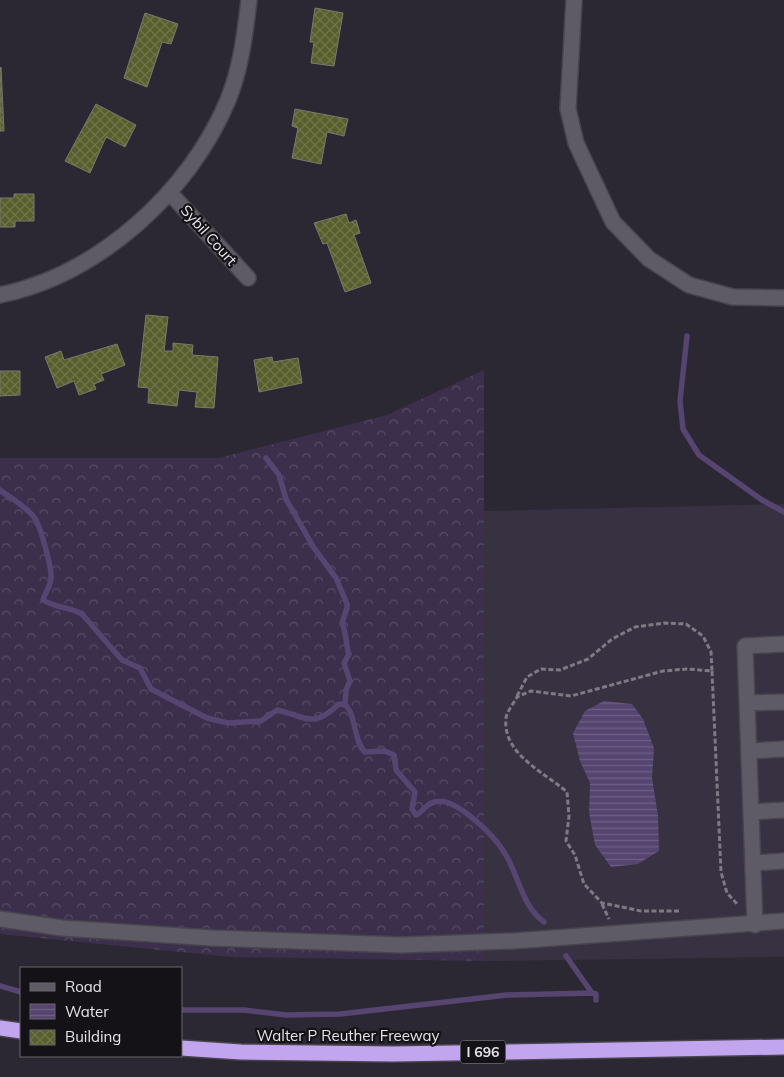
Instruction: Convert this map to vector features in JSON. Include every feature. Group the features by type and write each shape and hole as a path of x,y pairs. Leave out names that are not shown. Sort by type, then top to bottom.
{"highway":[{"path":"0,1028 20,1031"},
{"name":"Walter P Reuther Freeway","path":"182,1048 241,1052 393,1054 784,1046"}],"street":[{"path":"0,295 47,282 106,247 149,215 170,192 204,148 228,100 242,54 250,0"},
{"path":"574,0 568,109 576,143 613,222 649,259 688,285 733,297 784,298"},
{"name":"Sybil Court","path":"170,192 248,278"},
{"path":"755,925 745,646 784,644"},
{"path":"747,703 784,702"},
{"path":"749,751 784,749"},
{"path":"751,812 784,810"},
{"path":"753,863 784,861"},
{"path":"0,919 62,928 212,938 401,945 513,942 755,925 784,921"}],"path":[{"path":"687,910 641,911 602,903 584,884 575,855 566,841 569,816 567,792 550,776 527,762 509,740 506,717 527,677 541,669 560,670 588,659 612,639 635,627 665,622 686,624 704,636 711,652 721,872 727,893 742,909 733,909"},
{"path":"517,697 531,691 571,696 663,671 712,671"}],"shaded area":[{"path":"784,504 784,957 484,961 484,511"}],"green space":[{"path":"484,370 484,961 231,957 0,934 0,458 219,458 387,415"}],"water":[{"path":"604,701 632,704 643,719 654,748 652,778 658,816 659,851 638,864 611,867 595,845 589,812 590,783 580,761 573,733 585,711"}],"building":[{"path":"315,8 343,13 334,66 311,63 314,42 310,42"},
{"path":"145,13 178,24 171,44 162,42 147,87 124,78"},
{"path":"1,67 4,131 0,131"},
{"path":"96,104 136,125 125,147 106,137 90,173 65,161"},
{"path":"295,109 348,119 344,136 327,132 321,164 292,158 298,128 292,126"},
{"path":"14,194 34,194 34,221 15,221 15,227 0,227 0,198 14,198"},
{"path":"346,214 349,223 356,220 360,233 354,235 371,283 345,292 327,243 323,244 314,223"},
{"path":"146,315 168,317 164,351 173,351 173,343 193,345 192,355 218,357 214,408 195,407 197,392 179,390 177,406 148,403 149,388 138,387"},
{"path":"117,344 125,365 101,374 104,380 94,384 96,389 79,395 74,381 57,388 45,357 61,351 64,360"},
{"path":"272,357 273,362 298,358 302,383 259,392 254,360"},
{"path":"0,371 20,371 20,395 0,396"}],"waterway":[{"path":"687,336 680,401 683,429 699,455 762,500 784,512"},
{"path":"266,458 279,475 286,499 314,548 336,578 347,604 342,623 349,654 344,663 350,681 346,690 345,705 351,714 361,747 365,752 385,751 394,755 396,770 415,792 412,809 416,815 431,803 445,802 462,810 487,831 507,857 531,908 544,922"},
{"path":"0,490 30,513 39,528 51,573 50,584 43,600 82,614 122,660 140,668 151,689 207,718 228,723 261,721 277,710 303,718 316,719 330,712 339,704 345,705"},
{"path":"566,956 592,993 596,994 596,1000"},
{"path":"0,986 20,992"},
{"path":"182,1010 244,1010 286,1015 340,1014 507,995 592,993"}]}
